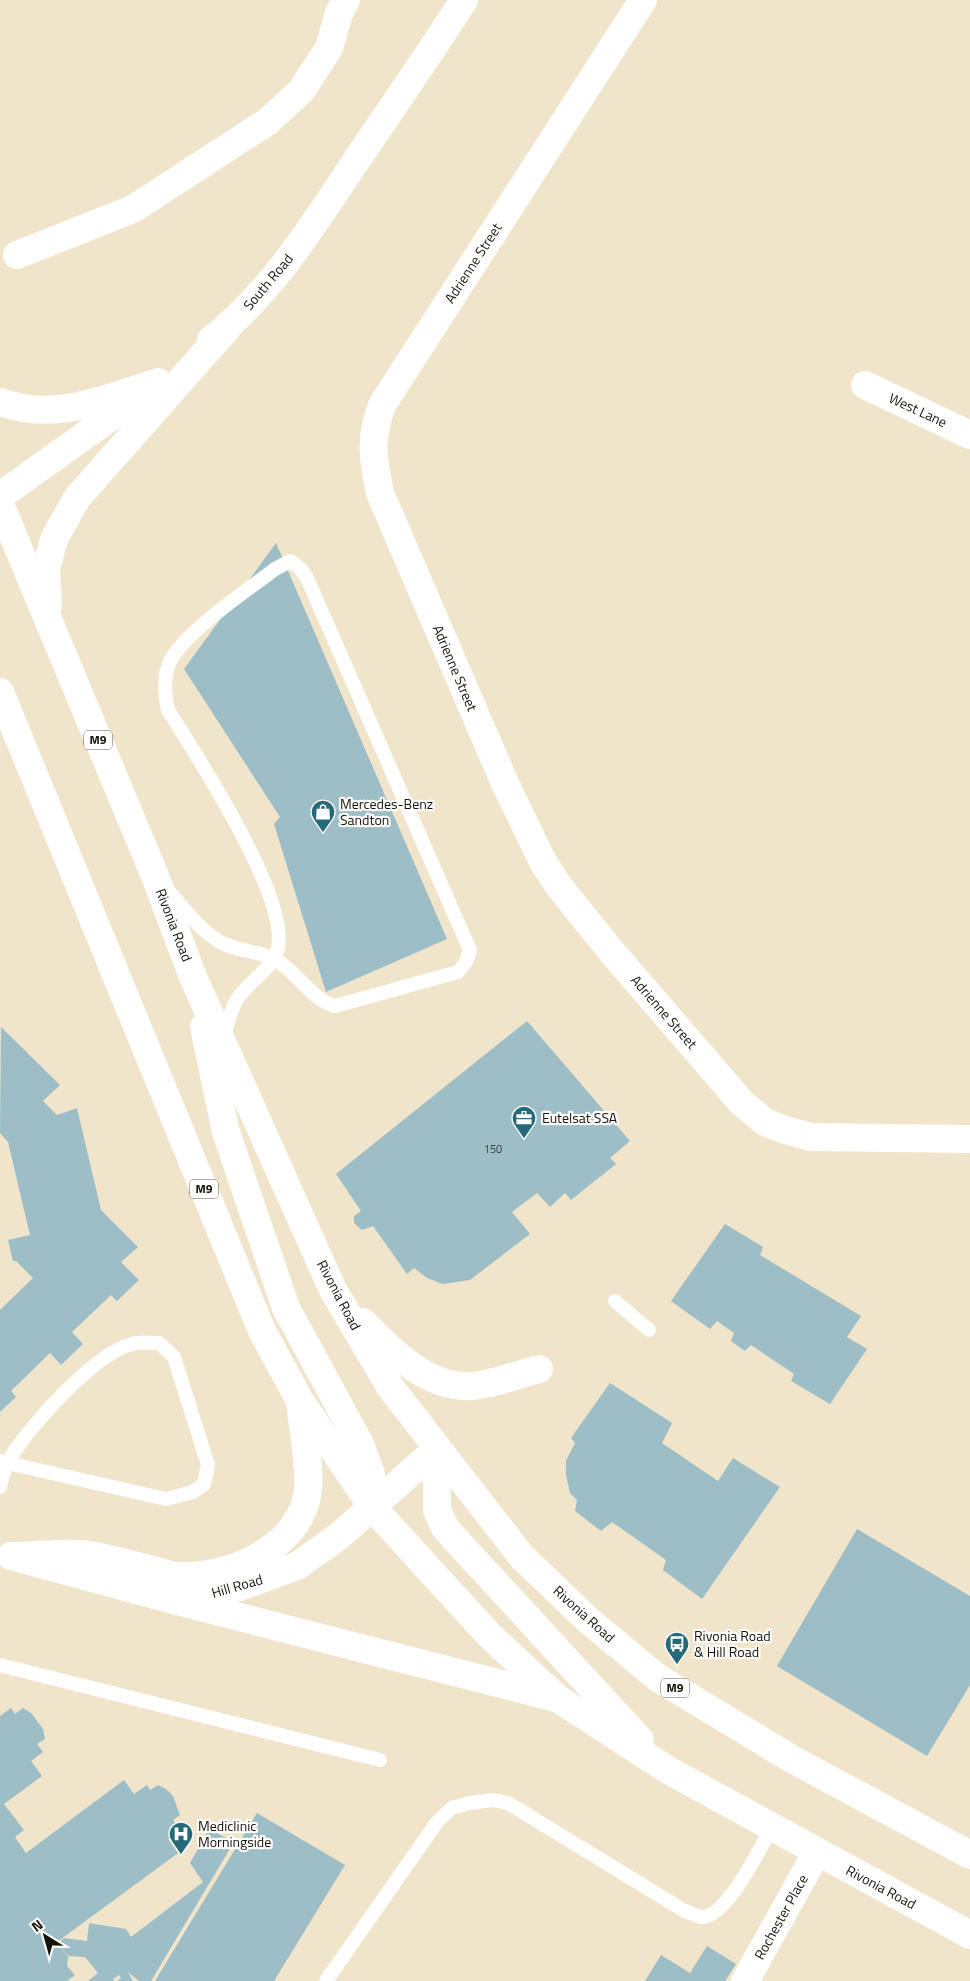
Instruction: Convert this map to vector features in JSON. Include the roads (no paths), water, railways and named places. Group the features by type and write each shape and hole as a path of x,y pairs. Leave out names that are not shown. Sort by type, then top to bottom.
{"main road":[{"path":"17,255 133,209 267,122 301,91 329,48 339,13 346,0"},
{"name":"South Road","path":"0,496 158,382 229,326 260,295 308,233 464,0"},
{"name":"Adrienne Street","path":"642,0 382,405 374,427 372,450 380,493 500,772 543,862 558,885 611,950 742,1104 765,1122 785,1130 811,1136 970,1139"},
{"path":"49,623 46,569 54,539 76,498 229,326"},
{"path":"0,402 35,411 69,410 158,382"},
{"name":"West Lane","path":"865,385 970,435"},
{"name":"Rivonia Road","path":"0,504 155,876 193,977 333,1290 391,1388 522,1557 588,1620 658,1678 790,1758 970,1855"},
{"name":"Rivonia Road","path":"0,692 262,1331 299,1399 373,1508 490,1636 557,1698 668,1770 970,1935"},
{"path":"0,723 32,770"},
{"path":"193,977 226,1132 286,1308 360,1444 371,1474 373,1508"},
{"path":"333,1290 386,1345 426,1375 446,1383 472,1386 539,1369"},
{"path":"5,1555 88,1555 178,1576 202,1575 230,1569 279,1544 294,1530 308,1491 308,1471 299,1399"},
{"path":"437,1449 437,1510 445,1528 668,1770"},
{"name":"Hill Road","path":"5,1555 177,1601 239,1588 297,1566 338,1537 373,1508 437,1449"},
{"path":"177,1601 557,1698"},
{"name":"Rochester Place","path":"745,1981 817,1852"}],"lane":[{"path":"155,876 203,928 221,943 274,959 298,977 326,1004 335,1006 458,972 466,962 470,950 307,578 301,569 290,561 275,569 186,639 168,665 165,692 168,710 231,813 273,903 279,940 274,959 252,980 237,999 223,1042"},
{"path":"615,1301 649,1330"},
{"path":"0,1487 4,1462 30,1429 61,1396 106,1356 132,1344 159,1343 174,1357 208,1465 204,1484 193,1492 166,1499 4,1462"},
{"path":"0,1665 380,1760"},
{"path":"326,1981 437,1822 452,1808 493,1800 508,1803 683,1910 701,1917 713,1914 730,1898 772,1827"}],"place":[{"name":"Mercedes-Benz Sandton","path":"323,833"},
{"name":"Eutelsat SSA","path":"524,1139"},
{"name":"Rivonia Road & Hill Road","path":"677,1665"},
{"name":"Mediclinic Morningside","path":"181,1855"}]}
